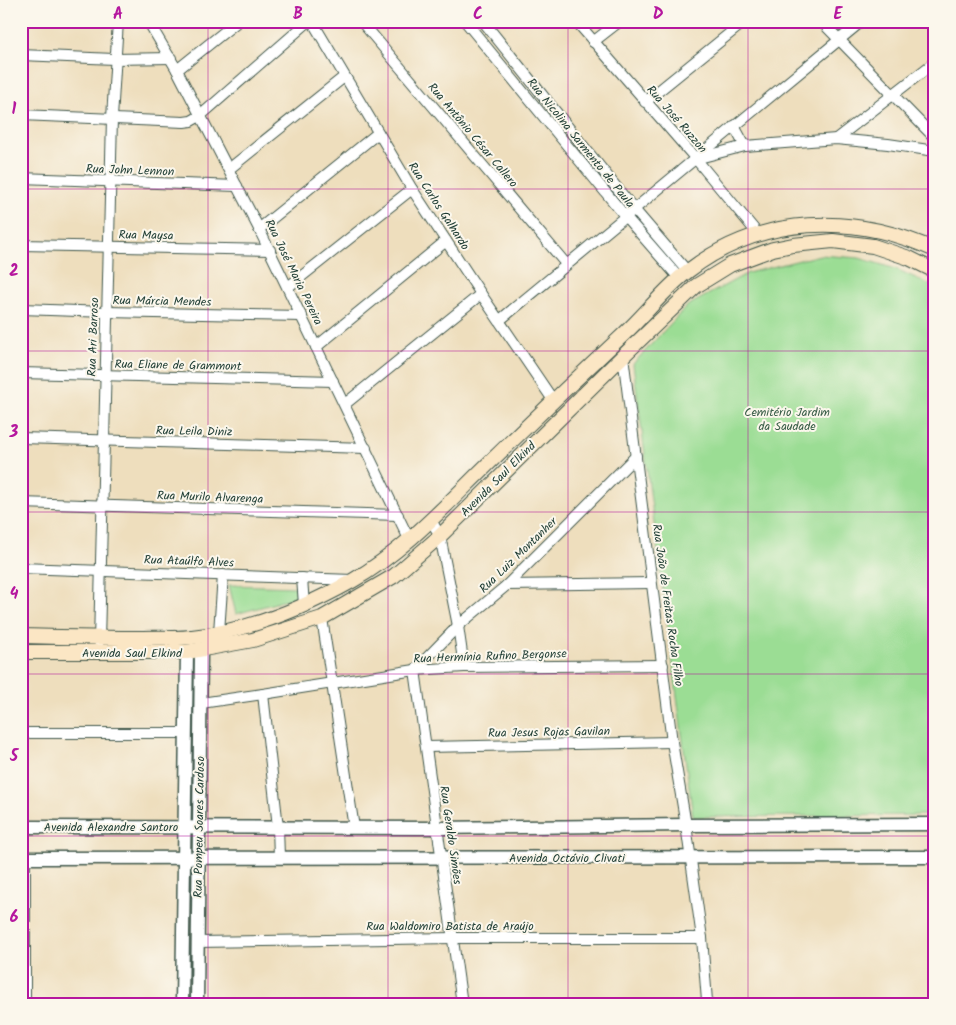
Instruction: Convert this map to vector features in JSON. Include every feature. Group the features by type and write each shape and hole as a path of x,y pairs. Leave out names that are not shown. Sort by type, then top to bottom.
{"main road":[{"name":"Avenida Saul Elkind","path":"21,636 98,638 190,637 220,632 251,624 304,605 355,580 390,556 431,520 553,400 639,320 683,275 718,251 758,234 813,224 854,225 896,235 935,250"},
{"path":"730,265 757,248 760,244 758,234"},
{"name":"Avenida Saul Elkind","path":"21,652 187,652 253,640 322,618 394,576 440,536 696,286 730,265 773,249 833,241 873,246 909,258 935,271"},
{"path":"623,356 622,344 634,331 639,320"},
{"path":"251,624 253,640"},
{"path":"187,652 188,647 193,642 211,638 220,632"}],"street":[{"name":"Rua Ari Barroso","path":"99,653 104,376 114,59 118,21"},
{"path":"177,70 238,21"},
{"path":"21,115 191,121 200,116 310,21"},
{"name":"Rua Carlos Galhardo","path":"310,21 412,189 553,400"},
{"name":"Rua Antônio César Callero","path":"361,21 566,264"},
{"name":"Rua Nicolina Sarmento de Paula","path":"465,21 625,216 683,275"},
{"name":"Rua Nicolina Sarmento de Paula","path":"483,21 633,208 683,275"},
{"name":"Rua José Ruzzon","path":"576,21 696,159 758,234"},
{"path":"593,42 620,21"},
{"path":"645,102 745,21"},
{"path":"821,21 935,138"},
{"path":"500,320 633,208 696,159 862,21"},
{"name":"Rua José Maria Pereira","path":"152,23 270,250 409,539"},
{"path":"21,55 114,59 170,58"},
{"path":"836,139 935,62"},
{"path":"229,169 344,77"},
{"path":"734,126 745,146"},
{"path":"259,229 378,133"},
{"path":"696,159 745,146 836,139 935,151"},
{"name":"Rua John Lennon","path":"21,178 237,186"},
{"path":"288,287 412,189"},
{"path":"316,347 446,241"},
{"name":"Rua Maysa","path":"21,245 270,250"},
{"path":"345,404 481,294"},
{"name":"Rua Márcia Mendes","path":"21,308 107,312 302,316"},
{"name":"Rua João de Freitas Rocha Filho","path":"623,356 672,742 702,938 706,1004"},
{"name":"Rua Eliane de Grammont","path":"21,374 333,381"},
{"name":"Rua Leila Diniz","path":"21,438 366,448"},
{"name":"Rua Luiz Montanher","path":"415,670 458,626 507,585 636,456"},
{"name":"Rua Murilo Alvarenga","path":"21,503 398,515"},
{"path":"431,520 440,536 464,667"},
{"name":"Rua Ataúlfo Alves","path":"21,568 355,580"},
{"path":"220,632 223,575"},
{"path":"302,578 304,605"},
{"path":"507,585 651,583"},
{"path":"322,618 354,828"},
{"name":"Rua Pompeu Soares Cardoso","path":"197,1004 202,650"},
{"name":"Rua Pompeu Soares Cardoso","path":"182,1004 187,652"},
{"name":"Rua Hermínia Rufino Bergonse","path":"201,702 415,670 464,667 663,665"},
{"name":"Rua Geraldo Simões","path":"415,670 462,1004"},
{"path":"263,694 278,827 279,857"},
{"path":"21,733 186,733"},
{"name":"Rua Jesus Rojas Gavilan","path":"426,747 672,742"},
{"path":"200,827 438,828 935,824"},
{"name":"Avenida Alexandre Santoro","path":"21,827 200,827"},
{"name":"Avenida Octávio Clivati","path":"200,858 935,857"},
{"path":"25,1004 23,858 200,858"},
{"name":"Rua Waldomiro Batista de Araújo","path":"198,942 453,938 702,938"}],"green space":[{"name":"Cemitério Jardim da Saudade","path":"820,255 859,258 896,269 935,287 935,815 693,817 633,364 687,306 748,273"},
{"path":"229,585 297,587 297,597 236,614"}]}
